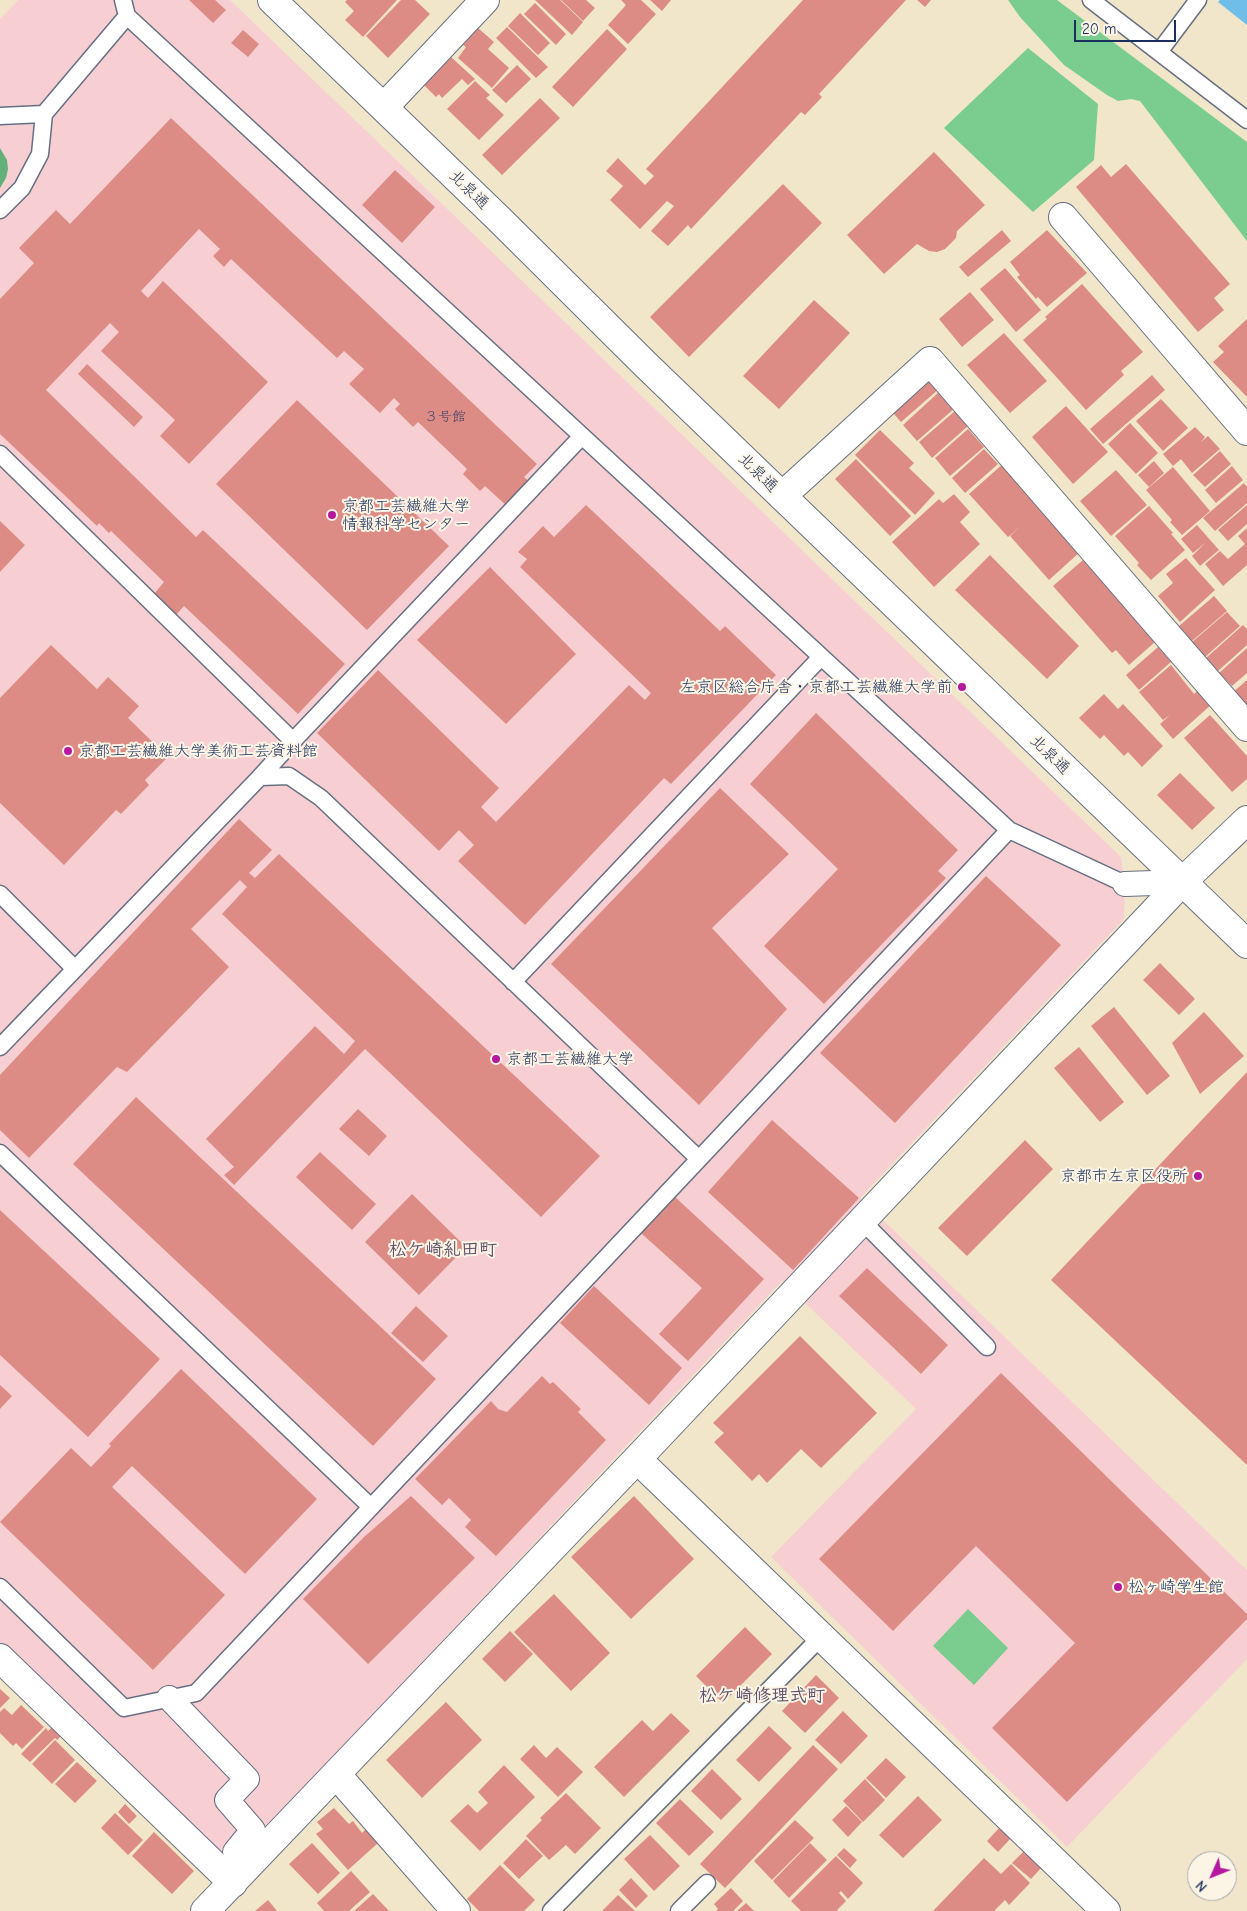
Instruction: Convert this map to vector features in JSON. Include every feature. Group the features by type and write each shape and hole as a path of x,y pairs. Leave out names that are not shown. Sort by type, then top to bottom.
{"street":[{"name":"北泉通","path":"272,0 384,107 646,365 1247,944"},
{"path":"384,107 485,0"},
{"path":"1063,217 1247,432"},
{"path":"782,496 930,361 1247,728"},
{"path":"205,1911 637,1459 1182,882 1247,820"},
{"path":"1125,884 1182,882"},
{"path":"637,1459 1106,1911"},
{"path":"0,1658 240,1875"},
{"path":"169,1698 247,1779 227,1800 253,1830 235,1852 240,1875"},
{"path":"336,1774 456,1911"}],"lane":[{"path":"123,0 127,16 1009,830 1125,884"},
{"path":"1091,0 1247,120"},
{"path":"1159,52 1198,0"},
{"path":"0,210 22,188 40,154 44,114 127,16"},
{"path":"0,116 44,114"},
{"path":"0,1047 260,777 582,436"},
{"path":"0,454 292,742"},
{"path":"513,982 821,657"},
{"path":"260,777 289,776 321,798 699,1159"},
{"path":"0,1587 124,1708 196,1693 1009,830"},
{"path":"0,894 75,969"},
{"path":"0,1153 371,1506"},
{"path":"862,1220 987,1347"},
{"path":"551,1911 821,1637"},
{"path":"679,1911 707,1883"}],"shaded area":[{"name":"京都工芸繊維大学","path":"18,0 230,0 1121,857 1125,884 1124,919 860,1198 1247,1570 1247,1659 1067,1847 771,1557 916,1409 782,1281 238,1857 211,1849 0,1644 0,19"}],"green space":[{"path":"1008,0 1057,0 1247,142 1247,241 1140,101 1131,99 1118,101 1064,65 1020,17"},
{"path":"1028,48 1098,104 1094,160 1033,212 944,128"},
{"path":"0,148 7,160 8,169 6,178 0,188"},
{"path":"968,1609 1008,1648 974,1685 933,1646"}],"water":[{"path":"1220,0 1247,0 1247,25 1218,2"}],"building":[{"path":"189,0 215,0 226,10 213,23"},
{"path":"347,0 397,0 363,37 345,20 354,11 345,2"},
{"path":"401,0 415,0 430,14 388,58 366,36"},
{"path":"535,0 560,0 583,22 572,35"},
{"path":"561,0 586,0 595,8 583,21"},
{"path":"621,0 641,0 656,14 628,44 608,25 626,5"},
{"path":"650,0 671,0 662,11"},
{"path":"803,0 906,0 819,94 822,97 805,115 801,112 691,229 688,225 668,246 651,231 674,206 667,201 640,229 610,200 623,186 606,171 618,158 645,185 654,176 646,169"},
{"path":"917,0 931,0 925,7"},
{"path":"535,3 566,34 556,45 524,14"},
{"path":"520,13 550,43 538,55 508,26"},
{"path":"507,27 548,67 536,78 496,38"},
{"path":"478,28 494,42 488,49 509,68 492,88 458,58 466,47 463,45"},
{"path":"607,29 627,49 573,107 552,87"},
{"path":"243,30 259,44 248,57 231,43"},
{"path":"451,57 475,79 468,85 462,79 442,98 439,94 436,97 423,84"},
{"path":"517,65 531,79 506,103 492,90"},
{"path":"475,81 490,95 486,98 504,115 479,140 447,109"},
{"path":"540,98 560,118 502,175 482,155"},
{"path":"171,118 537,464 524,477 532,484 509,508 485,486 480,491 463,474 467,469 418,422 413,427 395,409 400,404 394,398 380,413 349,384 364,369 344,351 337,358 231,259 224,267 213,256 220,249 199,229 141,291 148,298 163,281 268,382 189,464 160,436 175,420 101,351 119,332 110,323 46,390 196,537 203,530 345,664 298,714 184,606 176,615 154,594 164,582 111,531 109,533 99,523 97,526 0,434 0,299 34,263 19,248 56,210 70,224"},
{"path":"934,152 985,205 957,231 956,238 945,249 937,252 929,251 917,244 884,274 847,235"},
{"path":"1126,164 1230,284 1214,298 1224,310 1198,332 1076,187 1101,165 1111,177"},
{"path":"395,170 435,207 402,243 362,205"},
{"path":"783,184 822,223 689,357 650,317"},
{"path":"1002,230 1011,241 968,277 959,267"},
{"path":"1047,230 1087,273 1047,307 1038,297 1036,299 1017,277 1020,275 1010,262"},
{"path":"1005,268 1041,310 1016,332 980,289"},
{"path":"1082,284 1143,352 1121,371 1124,375 1086,410 1023,340 1047,319 1045,317"},
{"path":"970,292 994,320 962,347 939,319"},
{"path":"814,300 850,333 779,409 743,376"},
{"path":"1247,319 1247,397 1213,362 1224,352 1218,346"},
{"path":"1004,333 1047,381 1010,413 967,365"},
{"path":"87,364 143,417 134,427 78,374"},
{"path":"925,374 939,389 901,422 888,407"},
{"path":"1152,375 1165,390 1103,444 1090,429"},
{"path":"940,391 955,408 917,441 903,425"},
{"path":"1161,399 1188,428 1163,451 1136,421"},
{"name":"京都工芸繊維大学 情報科学センター","path":"297,400 449,546 367,630 216,484"},
{"path":"1066,406 1108,452 1073,484 1032,437"},
{"path":"955,411 968,426 932,458 919,442"},
{"path":"1130,423 1158,453 1136,474 1108,444"},
{"path":"1195,427 1205,437 1201,442 1208,436 1220,449 1192,473 1181,459 1173,466 1163,454"},
{"path":"968,429 984,447 950,476 935,458"},
{"path":"880,430 914,463 909,468 935,493 915,515 855,455"},
{"path":"984,449 998,464 965,493 952,478"},
{"path":"1220,451 1231,464 1205,487 1193,475"},
{"path":"856,459 911,516 890,536 835,479"},
{"path":"1154,461 1164,473 1149,487 1138,475"},
{"path":"1004,463 1081,551 1049,580 1010,536 1021,526 1008,537 969,494"},
{"path":"1232,466 1243,480 1216,503 1205,490"},
{"path":"1173,467 1210,511 1182,535 1170,522 1172,520 1146,490"},
{"path":"1116,470 1147,505 1111,536 1080,501"},
{"path":"1244,483 1247,487 1247,503 1215,531 1203,518"},
{"path":"954,494 970,512 960,522 980,544 934,587 892,542 939,499 943,503"},
{"path":"586,505 720,631 725,626 776,675 671,784 664,778 525,925 458,861 474,845 459,830 439,851 317,733 378,670 499,788 481,807 496,822 629,685 645,700 651,693 520,567 527,559 518,552 543,526 554,537"},
{"path":"1247,505 1247,524 1228,541 1218,530"},
{"path":"1149,506 1185,550 1151,580 1115,536"},
{"path":"0,521 25,545 0,572"},
{"path":"1197,525 1219,550 1200,566 1192,556 1205,543 1193,553 1181,539"},
{"path":"1247,528 1247,565 1223,586 1205,564 1220,551 1228,559 1245,544 1238,536"},
{"path":"990,555 1079,646 1047,679 955,590"},
{"path":"1186,558 1215,590 1180,622 1158,596 1173,583 1166,574"},
{"path":"1083,560 1155,642 1129,665 1116,650 1112,653 1053,586"},
{"path":"490,567 576,654 506,724 417,640"},
{"path":"1214,596 1227,611 1192,641 1179,626"},
{"path":"1227,612 1240,626 1205,657 1192,642"},
{"path":"1243,625 1247,629 1247,645 1218,671 1206,658"},
{"path":"51,645 97,689 108,677 139,706 128,718 168,757 145,780 149,785 121,814 116,810 64,865 0,803 0,698"},
{"path":"1158,647 1171,662 1139,690 1126,675"},
{"path":"1247,648 1247,673 1232,686 1219,673"},
{"path":"1171,665 1194,694 1200,689 1213,703 1173,739 1160,724 1170,715 1163,720 1139,692"},
{"path":"1247,680 1247,709 1232,693"},
{"path":"1104,694 1118,709 1123,704 1163,746 1142,767 1128,752 1124,756 1104,735 1100,739 1079,718"},
{"path":"816,713 958,850 938,871 946,878 824,1004 764,946 838,869 750,784"},
{"path":"1210,715 1247,756 1247,779 1232,792 1184,738"},
{"path":"1180,773 1215,808 1192,830 1157,795"},
{"path":"720,788 789,854 712,928 787,1009 699,1105 551,964"},
{"path":"239,819 272,850 249,873 255,878 279,854 600,1156 541,1217 365,1049 234,1185 224,1175 234,1167 206,1139 315,1026 344,1054 355,1041 222,914 247,887 240,880 191,929 229,967 127,1072 117,1067 29,1158 0,1130 0,1075"},
{"path":"986,876 1061,945 895,1123 820,1053"},
{"path":"1160,963 1195,999 1179,1015 1143,980"},
{"path":"1114,1007 1170,1076 1147,1095 1091,1026"},
{"path":"1204,1012 1244,1056 1200,1094 1172,1043"},
{"path":"1079,1047 1124,1102 1100,1122 1054,1068"},
{"name":"京都市左京区役所","path":"1247,1072 1247,1465 1051,1280"},
{"path":"136,1097 436,1379 373,1446 73,1164"},
{"path":"358,1109 387,1136 369,1156 339,1129"},
{"path":"772,1120 859,1198 793,1270 708,1192"},
{"path":"1025,1140 1053,1169 967,1256 938,1228"},
{"path":"320,1152 376,1204 352,1230 296,1177"},
{"path":"412,1194 466,1247 419,1295 365,1242"},
{"path":"675,1197 764,1279 688,1361 659,1334 702,1288 641,1233"},
{"path":"0,1210 160,1359 88,1437 0,1355"},
{"path":"867,1268 948,1345 921,1374 839,1296"},
{"path":"594,1286 682,1368 649,1405 560,1323"},
{"path":"416,1306 448,1336 423,1362 391,1333"},
{"path":"800,1336 877,1413 821,1468 801,1449 767,1483 759,1474 752,1481 714,1442 724,1433 713,1423"},
{"path":"181,1369 317,1499 245,1574 132,1466 112,1487 225,1595 153,1670 0,1522 71,1448 91,1467 111,1446 109,1444"},
{"name":"松ヶ崎学生館","path":"1001,1373 1247,1614 1247,1619 1067,1802 992,1728 1075,1643 976,1546 893,1631 819,1559"},
{"path":"542,1376 550,1384 553,1382 581,1409 578,1412 606,1440 496,1556 465,1527 471,1520 449,1498 442,1505 415,1479 491,1401 498,1409 507,1412"},
{"path":"0,1385 12,1396 0,1409"},
{"path":"411,1496 475,1558 368,1664 303,1599 364,1537"},
{"path":"634,1496 694,1559 631,1619 571,1557"},
{"path":"554,1594 610,1653 571,1691 514,1632"},
{"path":"745,1627 772,1654 723,1703 696,1676"},
{"path":"510,1631 533,1654 505,1682 482,1659"},
{"path":"816,1675 839,1698 805,1733 782,1711"},
{"path":"0,1689 10,1698 0,1708"},
{"path":"446,1702 482,1740 422,1798 386,1760"},
{"path":"21,1705 44,1727 22,1749 16,1743 13,1746 0,1733 0,1712 4,1708 12,1715"},
{"path":"843,1711 868,1736 841,1764 815,1740"},
{"path":"671,1713 690,1731 624,1797 594,1767 642,1720 653,1731"},
{"path":"769,1726 792,1748 759,1782 736,1760"},
{"path":"52,1727 62,1735 57,1740 55,1738 30,1762 21,1754 46,1728 48,1731"},
{"path":"55,1740 75,1760 52,1784 32,1764"},
{"path":"534,1745 546,1758 557,1747 583,1772 558,1797 520,1759"},
{"path":"813,1745 838,1769 725,1888 700,1864"},
{"path":"886,1758 906,1777 886,1798 866,1778"},
{"path":"77,1762 97,1781 75,1803 55,1784"},
{"path":"504,1765 535,1797 480,1851 450,1821 468,1804 477,1813 488,1803 478,1792"},
{"path":"712,1769 742,1799 721,1820 691,1791"},
{"path":"865,1779 885,1800 863,1822 843,1801"},
{"path":"566,1793 601,1828 575,1854 566,1845 549,1860 526,1836 542,1820 540,1818"},
{"path":"918,1796 942,1820 903,1858 879,1835"},
{"path":"680,1799 714,1832 689,1856 656,1823"},
{"path":"125,1804 137,1816 129,1824 118,1812"},
{"path":"846,1806 862,1822 848,1837 832,1820"},
{"path":"334,1808 349,1824 353,1821 362,1833 366,1829 378,1843 348,1870 316,1834 323,1829 317,1822"},
{"path":"115,1813 143,1840 128,1855 101,1828"},
{"path":"795,1820 814,1838 772,1880 754,1861"},
{"path":"1000,1827 1011,1838 998,1852 987,1841"},
{"path":"154,1832 194,1871 172,1894 132,1856"},
{"path":"650,1835 680,1866 654,1891 624,1859"},
{"path":"526,1839 543,1856 519,1879 503,1863"},
{"path":"312,1843 340,1873 318,1894 289,1864"},
{"path":"810,1843 827,1860 789,1898 773,1881"},
{"path":"844,1848 857,1860 850,1868 837,1855"},
{"path":"1025,1850 1042,1867 1031,1879 1012,1863"},
{"path":"836,1856 863,1883 848,1899 841,1891 839,1893 846,1901 838,1911 801,1911 791,1901"},
{"path":"984,1858 1001,1874 1011,1864 1030,1883 1009,1905 1005,1900 994,1911 933,1911"},
{"path":"500,1865 535,1900 524,1911 479,1911 467,1899"},
{"path":"351,1871 370,1892 349,1911 324,1911 317,1903"},
{"path":"631,1878 648,1896 636,1908 619,1890"},
{"path":"731,1888 743,1901 733,1911 716,1911 718,1909 714,1904"},
{"path":"373,1894 389,1911 354,1911"},
{"path":"618,1895 635,1911 602,1911"},
{"path":"268,1900 277,1911 255,1911"},
{"path":"746,1903 754,1911 737,1911"}],"place":[{"name":"京都工芸繊維大学 情報科学センター","path":"332,515"},
{"name":"左京区総合庁舎・京都工芸繊維大学前","path":"962,687"},
{"name":"京都工芸繊維大学美術工芸資料館","path":"68,751"},
{"name":"京都工芸繊維大学","path":"496,1059"},
{"name":"京都市左京区役所","path":"1198,1176"},
{"name":"松ヶ崎学生館","path":"1118,1587"}],"district":[{"name":"松ケ崎糺田町","path":"443,1250"},
{"name":"松ケ崎修理式町","path":"762,1696"}]}
